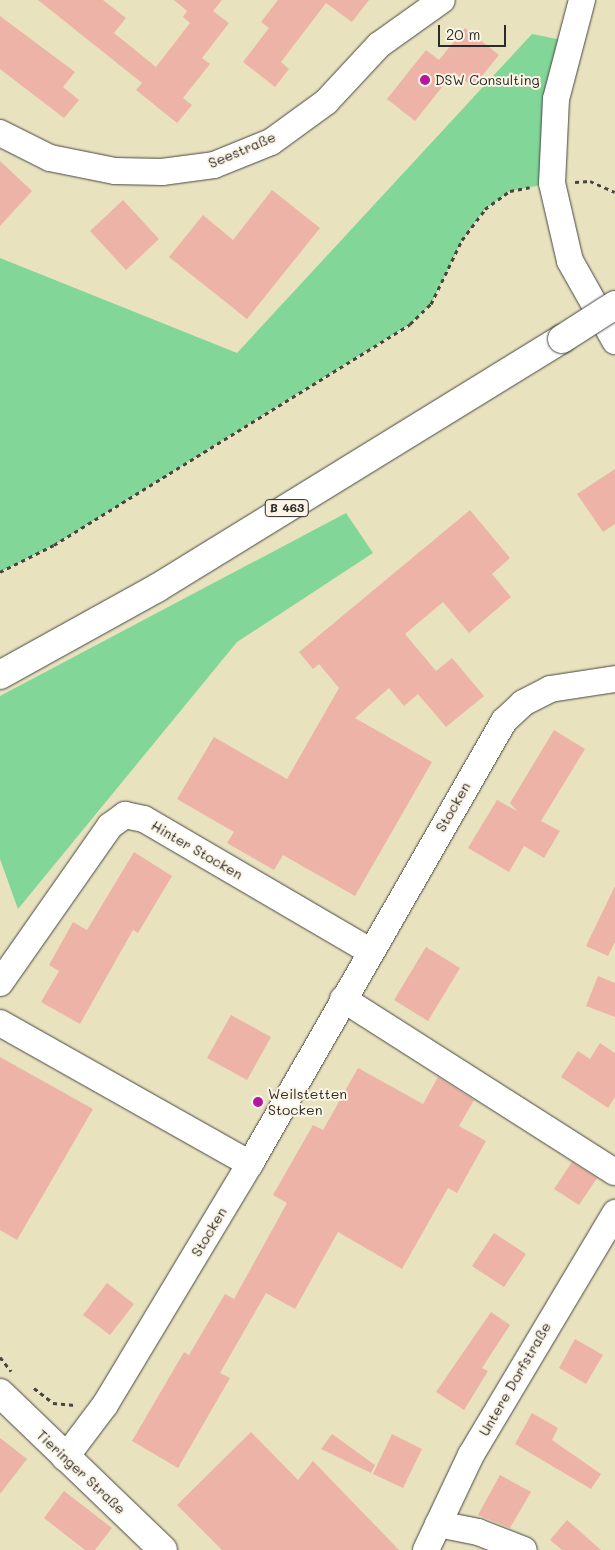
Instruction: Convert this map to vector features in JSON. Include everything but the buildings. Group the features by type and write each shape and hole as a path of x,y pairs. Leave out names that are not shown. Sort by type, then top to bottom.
{"main road":[{"name":"B 463","path":"3,673 156,588 615,305"},
{"name":"Tieringer Straße","path":"10,1385 65,1458 163,1550"}],"street":[{"name":"Seestraße","path":"0,134 50,158 115,171 162,172 214,165 271,142 318,108 379,45 442,0"},
{"path":"582,0 556,99 552,183 570,261 615,341"},
{"name":"Stocken","path":"65,1458 106,1405 250,1164 370,951 504,721 523,703 550,689 615,679"},
{"name":"Hinter Stocken","path":"0,983 110,826 125,815 144,820 370,951"},
{"path":"343,999 615,1172"},
{"path":"0,1022 250,1164"},
{"name":"Untere Dorfstraße","path":"426,1550 471,1455 615,1213"},
{"path":"438,1524 478,1532 524,1550"}],"path":[{"path":"0,572 54,545 410,324 431,304 462,240 485,209 510,191 552,183 590,181 615,192"},
{"path":"0,1358 10,1385"},
{"path":"26,1382 53,1403 106,1405"}],"green space":[{"path":"532,34 562,40 552,183 510,191 485,209 462,240 431,304 410,324 54,545 0,572 0,258 237,353"},
{"path":"346,513 373,553 237,642 18,909 0,859 0,696"}],"place":[{"name":"DSW Consulting","path":"425,80"},
{"name":"Weilstetten Stocken","path":"258,1102"}]}
